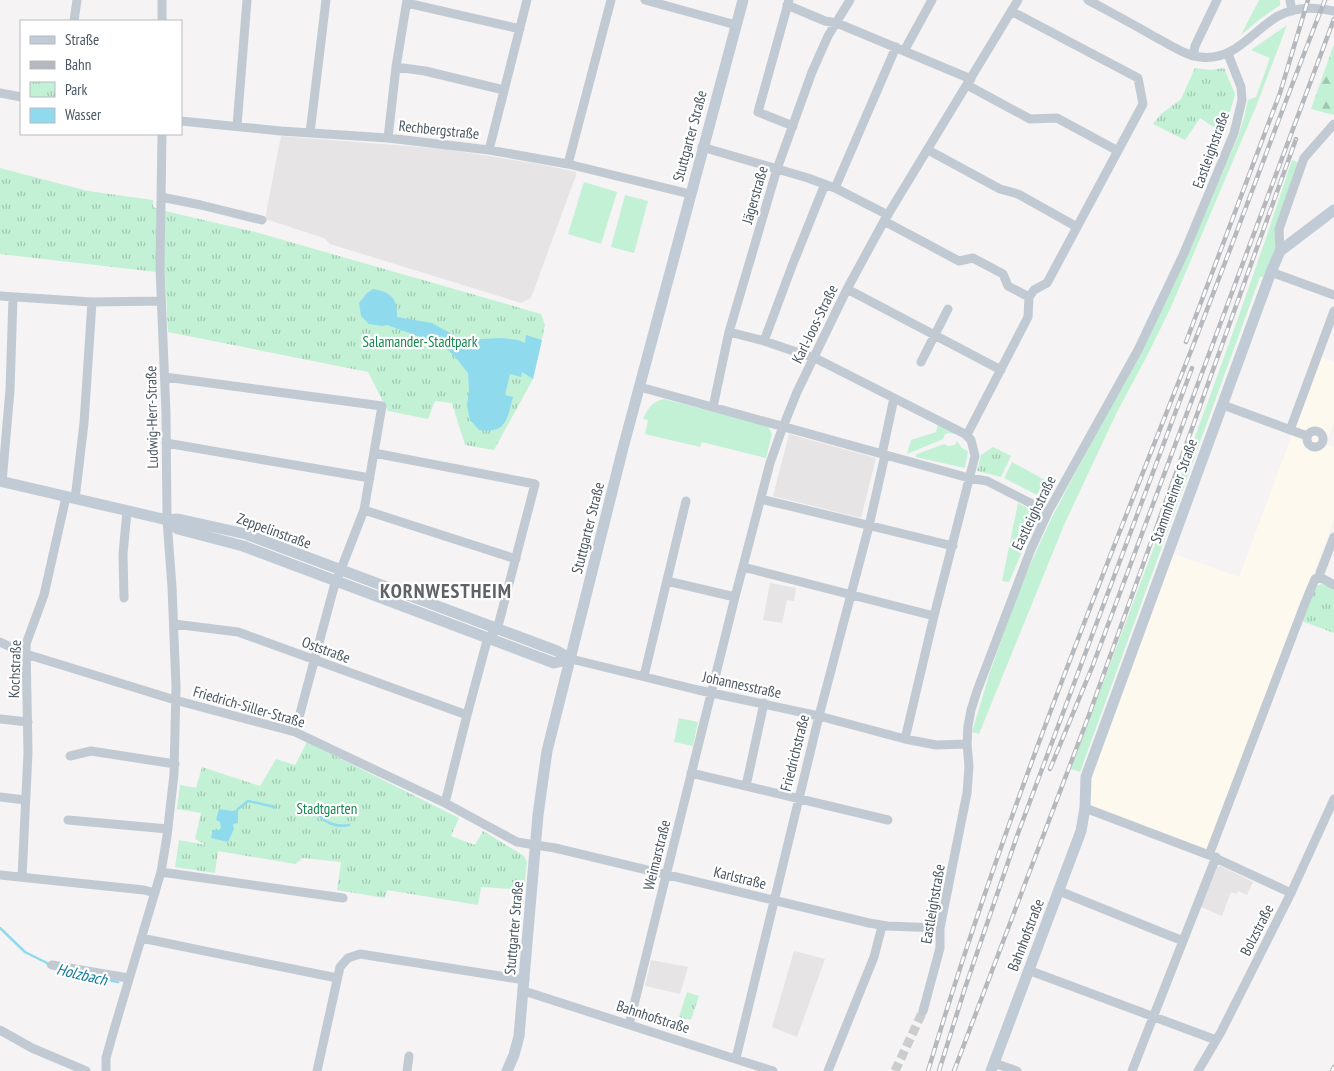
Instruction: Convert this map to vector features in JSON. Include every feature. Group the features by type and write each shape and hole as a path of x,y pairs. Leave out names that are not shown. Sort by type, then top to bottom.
{"main road":[{"name":"Stuttgarter Straße","path":"507,1071 517,1045 544,770 623,448 702,147 743,0"},
{"name":"Stammheimer Straße","path":"1085,808 1086,777 1271,272 1280,251 1334,210"},
{"name":"Zeppelinstraße","path":"1,481 168,520 178,528 338,575 493,633 554,662 571,659"},
{"name":"Bahnhofstraße","path":"993,1067 1081,831 1085,808"}],"street":[{"path":"74,20 77,0"},
{"path":"162,0 162,20"},
{"path":"237,126 247,0"},
{"path":"310,132 326,0"},
{"path":"489,150 527,0"},
{"path":"568,164 611,0"},
{"path":"645,0 668,3 736,25"},
{"name":"Jägerstraße","path":"713,407 729,332 776,169 824,45 850,0"},
{"path":"835,188 900,49 932,0"},
{"name":"Karl-Joos-Straße","path":"712,692 770,463 797,392 847,289 886,218 1018,0"},
{"path":"1088,0 1193,56 1210,58 1228,54 1278,16 1309,8 1334,12"},
{"path":"1193,56 1195,46 1217,0"},
{"path":"1290,0 1293,11"},
{"path":"388,138 396,67 407,2 520,29"},
{"path":"793,126 758,112 788,2 825,21 837,23 900,49 969,82 1030,119 1057,118 1118,151"},
{"path":"969,431 1028,317 1029,296 1034,290 1047,283 1143,104 1143,95 1138,78 1012,10"},
{"name":"Eastleighstraße","path":"923,1011 940,948 940,928 969,780 967,744 970,710 1031,549 1048,512 1138,350 1184,253 1234,133 1242,100 1241,87 1228,54"},
{"path":"396,67 425,71 504,90"},
{"path":"0,93 20,97"},
{"name":"Rechbergstraße","path":"182,121 388,138 489,150 568,164 690,194"},
{"path":"1280,251 1279,229 1304,158 1334,124"},
{"name":"Ludwig-Herr-Straße","path":"106,1071 106,1058 128,978 161,872 175,764 174,624 168,520 165,378 161,301 162,135"},
{"path":"702,147 835,188 959,261 973,258 1003,274 1008,286 1029,296"},
{"path":"928,150 1000,189 1018,194 1077,227"},
{"path":"764,341 825,184"},
{"path":"161,197 262,220"},
{"path":"1271,272 1334,295"},
{"path":"847,289 936,334 1001,370"},
{"path":"0,296 92,302 161,301"},
{"path":"1,481 10,390 13,298"},
{"name":"Kochstraße","path":"22,877 28,753 26,644 44,595 70,498 84,423 92,302"},
{"path":"921,362 948,309"},
{"path":"1290,430 1334,311"},
{"path":"729,332 764,341 814,358 965,434 971,440 975,456 905,739"},
{"path":"165,378 382,406 364,510 338,575 295,732"},
{"path":"640,387 884,455 987,481 1048,512"},
{"name":"Friedrichstraße","path":"736,1058 798,799 869,526 894,398"},
{"path":"1223,405 1307,436"},
{"path":"166,443 370,478"},
{"path":"374,453 535,484 516,559 466,715 445,803"},
{"path":"762,500 952,546"},
{"path":"644,676 686,501"},
{"path":"364,510 516,559"},
{"path":"124,598 123,554 127,511"},
{"path":"1320,577 1334,537"},
{"path":"743,567 850,596 934,616"},
{"path":"1320,577 1334,584"},
{"path":"1132,1071 1183,941 1302,609 1315,579 1320,577"},
{"path":"666,581 735,597"},
{"name":"Oststraße","path":"174,624 238,632 466,715"},
{"name":"Friedrich-Siller-Straße","path":"0,642 26,654 175,700 295,732 445,803 517,842 536,845"},
{"name":"Johannesstraße","path":"571,659 698,690 819,716 905,739 936,745 967,744"},
{"name":"Weimarstraße","path":"629,1025 712,692"},
{"path":"746,786 764,703"},
{"path":"0,719 28,722"},
{"path":"70,756 91,751 175,764"},
{"path":"691,773 888,820"},
{"path":"0,797 25,800"},
{"name":"Bolzstraße","path":"1198,1071 1216,1040 1291,893 1334,799"},
{"path":"1085,808 1213,856 1291,893"},
{"path":"68,820 168,829"},
{"name":"Karlstraße","path":"536,845 882,926 940,928"},
{"path":"161,872 343,898"},
{"path":"0,875 144,890 155,893"},
{"path":"1059,891 1183,941"},
{"path":"828,1071 874,957 882,926"},
{"path":"141,938 337,978 318,1071"},
{"name":"Bahnhofstraße","path":"337,978 340,967 348,958 360,954 524,986 670,1039 773,1071"},
{"path":"52,965 128,978"},
{"path":"1028,970 1216,1040"},
{"path":"0,1030 32,1048 86,1071"},
{"path":"407,1071 409,1056"},
{"path":"993,1067 1017,1071"}],"shaded area":[{"path":"281,136 445,149 576,172 531,298 521,303 330,244 324,238 265,219"},
{"path":"1321,357 1334,361 1334,423 1326,444 1334,447 1334,519 1208,856 1085,804 1088,777 1172,553 1239,577"},
{"path":"789,434 876,458 861,518 773,496"},
{"path":"770,583 796,588 794,601 787,600 782,623 763,620"},
{"path":"1221,866 1253,882 1247,895 1238,891 1237,894 1231,892 1222,916 1199,906 1216,867"},
{"path":"794,951 825,959 797,1037 772,1027"},
{"path":"651,960 688,967 680,994 645,986"}],"green space":[{"path":"1259,0 1280,0 1280,5 1241,35"},
{"path":"1287,25 1257,104 1171,307 1117,412 1064,525 979,734 972,732 990,672 1020,587 1051,519 1187,255 1237,139 1248,100 1256,97 1270,58 1251,50"},
{"path":"1334,44 1334,115 1311,109"},
{"path":"1195,68 1211,70 1224,68 1235,94 1224,134 1200,118 1185,140 1153,124 1161,114 1181,99"},
{"path":"1292,160 1300,163 1277,228 1275,249 1263,277 1260,277 1080,772 1071,769 1240,313"},
{"name":"Salamander-Stadtpark","path":"0,168 88,191 153,200 153,207 165,211 259,233 541,314 545,325 533,379 494,450 465,445 452,403 435,401 428,419 388,411 368,372 168,332 165,273 0,254"},
{"path":"584,182 617,192 601,244 568,234"},
{"path":"625,195 648,201 634,253 611,247"},
{"path":"664,399 768,426 772,434 766,458 702,442 700,447 645,434 648,420 643,419 653,404"},
{"path":"938,424 956,432 954,434 945,434 943,439 907,454 911,440 936,432"},
{"path":"957,441 962,448 968,451 965,468 915,457 917,454 944,444 948,446 955,445"},
{"path":"993,447 1011,456 1001,477 977,471 981,455"},
{"path":"1012,462 1045,480 1037,495 1004,478"},
{"path":"1018,503 1038,514 1009,582 1002,581"},
{"path":"1322,584 1334,589 1334,633 1302,621 1316,586"},
{"path":"679,718 698,722 693,746 674,742"},
{"name":"Stadtgarten","path":"307,742 459,818 451,836 475,845 483,831 524,856 527,862 524,890 481,887 478,905 387,890 385,898 337,890 341,862 303,858 295,864 218,851 215,873 175,867 179,840 206,845 195,839 201,813 177,809 180,785 196,788 202,767 260,786 276,759 295,765"},
{"path":"687,992 699,996 691,1020 679,1017"}],"water":[{"path":"373,289 389,294 392,297 396,305 397,317 432,323 463,340 502,338 525,343 526,335 542,340 533,379 522,372 521,377 510,374 505,395 513,397 504,424 495,430 479,430 470,420 467,406 469,390 468,373 448,350 434,342 387,325 369,324 361,316 359,303"},
{"path":"219,809 233,811 238,809 238,823 233,824 234,829 228,842 211,838 213,830 221,828 220,822 216,820"}],"waterway":[{"path":"238,809 248,801 275,807"},
{"path":"298,811 316,813 327,822 335,825 349,825"},
{"name":"Holzbach","path":"0,928 25,952 47,963 49,967"},
{"name":"Holzbach","path":"58,970 118,982"}],"tunnel":[{"path":"895,1071 923,1011"}],"railway":[{"path":"1186,342 1280,93 1308,0"},
{"path":"928,1071 984,896 1046,723 1325,0"},
{"path":"1050,769 1093,665 1334,19"},
{"path":"954,1071 1089,715 1296,139"},
{"path":"939,1071 1017,836 1192,368"},
{"path":"1332,1071 1334,1067"}],"district":[{"name":"KORNWESTHEIM","path":"446,591"}]}
